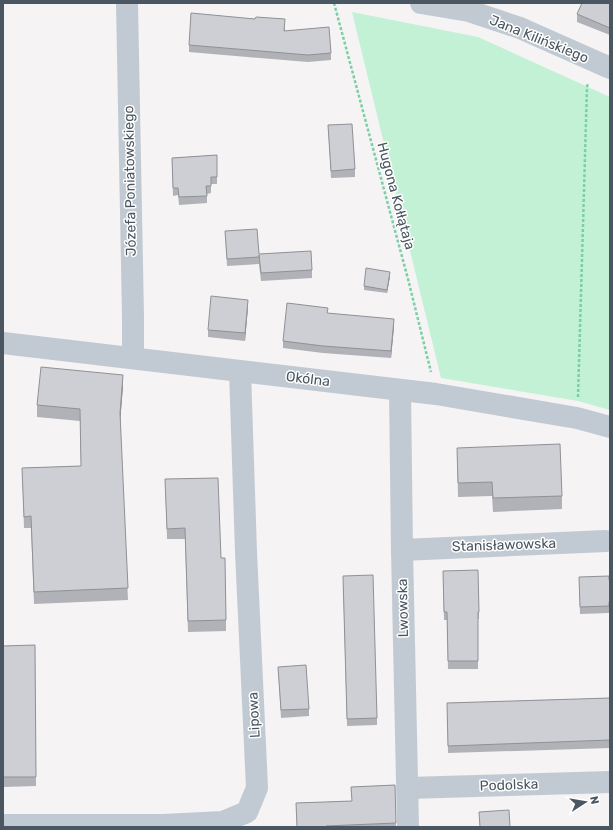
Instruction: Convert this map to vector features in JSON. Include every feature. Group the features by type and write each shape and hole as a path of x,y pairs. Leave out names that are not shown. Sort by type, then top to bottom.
{"street":[{"name":"Józefa Poniatowskiego","path":"127,3 133,317 132,358"},
{"name":"Jana Kilińskiego","path":"421,3 469,11 520,28 610,68"},
{"name":"Okólna","path":"3,343 436,394 577,418 610,427"},
{"name":"Lipowa","path":"3,825 163,826 223,822 247,812 257,788 246,552 240,371"},
{"name":"Lwowska","path":"400,390 408,827"},
{"name":"Stanisławowska","path":"402,550 606,541"},
{"name":"Podolska","path":"408,788 610,782"}],"path":[{"name":"Hugona Kołłątaja","path":"334,3 408,279 436,394"},
{"path":"578,401 586,87"}],"green space":[{"path":"352,12 478,37 610,97 610,410 578,401 441,378"}],"building":[{"path":"582,3 610,3 610,28 577,14"},
{"path":"191,13 255,19 256,17 285,19 284,31 329,27 331,53 308,55 189,45"},
{"path":"352,124 355,169 331,171 328,125"},
{"path":"217,155 217,177 211,177 211,186 206,186 207,196 179,197 178,188 173,188 172,158"},
{"path":"257,229 259,254 311,251 312,270 261,273 259,255 259,257 227,259 225,231"},
{"path":"366,268 390,272 387,290 364,286"},
{"path":"211,296 248,300 245,333 208,330"},
{"path":"287,303 328,308 327,313 394,319 391,351 323,346 283,341"},
{"path":"41,367 123,375 120,413 128,588 34,592 31,516 24,517 22,468 81,466 80,409 37,405"},
{"path":"560,444 562,496 493,498 492,482 458,483 457,448"},
{"path":"218,478 221,558 225,558 226,620 188,621 185,528 167,529 165,479"},
{"path":"478,570 478,661 448,661 447,612 444,612 443,571"},
{"path":"373,575 377,718 347,719 343,576"},
{"path":"609,576 609,606 580,607 579,577"},
{"path":"35,645 36,777 3,777 3,646"},
{"path":"306,665 309,709 281,710 278,667"},
{"path":"610,698 610,740 448,746 447,703"},
{"path":"395,785 396,823 297,827 296,803 352,801 351,787"},
{"path":"509,810 510,827 480,827 479,812"}]}
